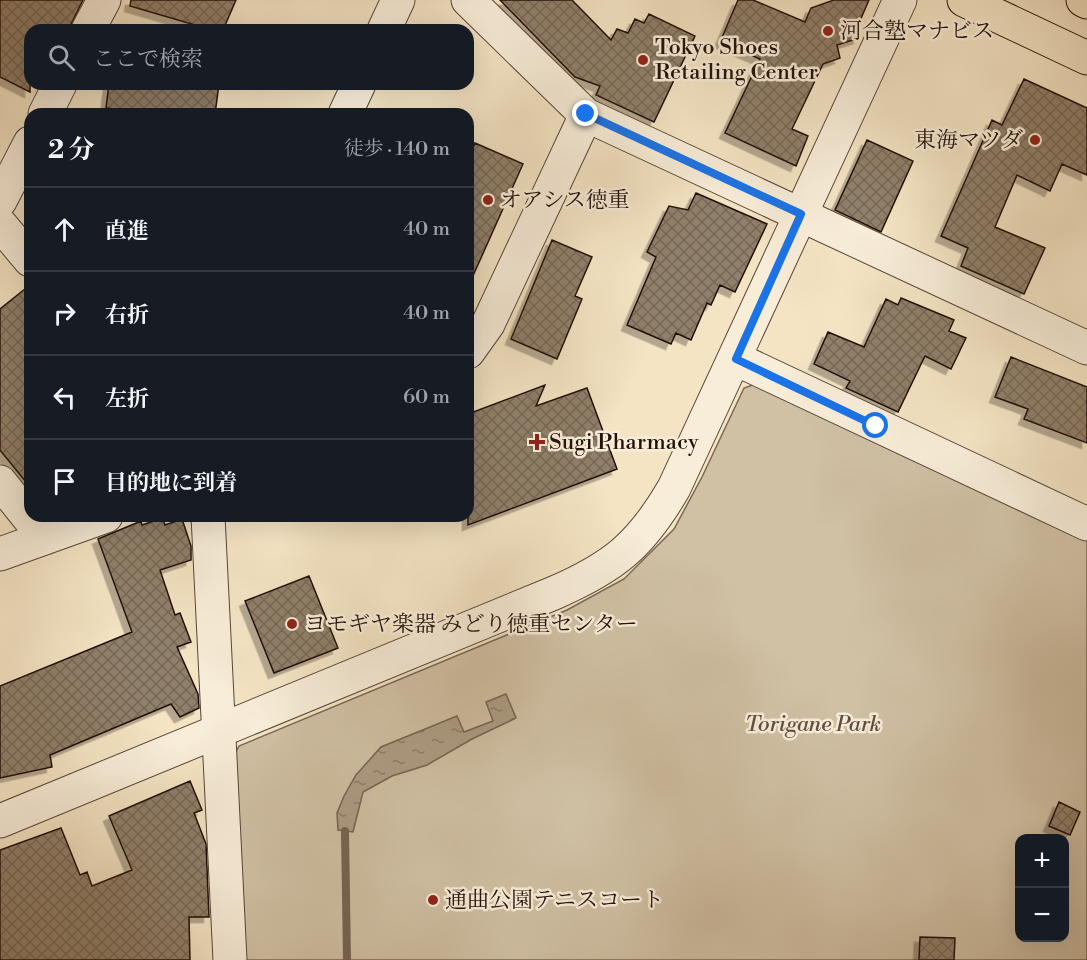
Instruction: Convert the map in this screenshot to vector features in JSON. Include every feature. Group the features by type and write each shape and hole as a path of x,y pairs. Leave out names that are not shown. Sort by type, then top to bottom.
{"main road":[{"path":"964,0 1087,58"},
{"path":"1083,0 1087,2"}],"street":[{"path":"91,24 104,0"},
{"path":"387,24 398,0"},
{"path":"468,0 586,114 1087,348"},
{"path":"0,821 218,733 593,576 624,553 654,522 674,488 736,359 900,0"},
{"path":"48,108 57,90"},
{"path":"348,108 356,90"},
{"path":"474,344 488,324 586,114"},
{"path":"0,201 24,155"},
{"path":"0,224 24,253"},
{"path":"736,359 1087,524"},
{"path":"0,482 24,512"},
{"path":"32,522 45,538"},
{"path":"0,554 89,522"},
{"path":"208,522 230,960"}],"green space":[{"name":"Torigane Park","path":"758,383 1087,537 1087,960 243,960 235,754 239,746 567,610 624,579 674,529 702,477 744,388"}],"water":[{"path":"506,694 516,718 472,739 427,765 392,776 363,792 353,832 338,830 337,813 344,796 356,775 381,747 457,716 464,732 493,721 486,702"}],"building":[{"path":"0,0 83,0 71,24 24,24 24,89 0,77"},
{"path":"131,0 236,0 226,24 192,24 130,6"},
{"path":"500,0 572,0 611,40 617,29 628,33 635,19 644,23 649,14 695,36 654,122 596,95 600,86 575,77"},
{"path":"738,0 753,0 805,22 811,8 834,0 869,0 856,30 859,38 837,45 840,58 823,64 792,129 808,136 796,166 725,133 760,59 720,42"},
{"path":"1024,79 1087,108 1087,175 1062,164 1050,191 1017,175 995,227 1045,248 1024,294 961,266 968,248 941,236 992,120 1002,125"},
{"path":"108,90 218,90 216,108 106,108"},
{"path":"867,140 913,161 881,232 835,210"},
{"name":"オアシス徳重","path":"475,143 523,164 474,274"},
{"path":"696,193 767,224 735,292 720,285 711,305 707,303 691,340 676,333 671,344 627,325 656,257 647,252 669,206 688,210"},
{"path":"552,240 592,257 575,296 582,299 557,359 511,339"},
{"path":"24,290 24,480 0,450 0,309"},
{"path":"901,298 954,320 949,331 966,338 951,369 925,356 898,412 846,388 850,381 814,364 828,332 864,347 886,299 898,305"},
{"path":"1011,357 1087,387 1087,443 1024,419 1028,409 995,397"},
{"name":"Sugi Pharmacy","path":"545,385 536,406 587,388 617,469 468,525 468,522 474,522 474,412"},
{"path":"139,522 142,525 151,522 164,522 165,525 183,522 191,546 191,560 160,570 175,615 180,613 191,642 177,647 198,694 199,708 180,717 171,704 50,755 52,767 0,778 0,686 132,632 98,539"},
{"name":"ヨモギヤ楽器 みどり徳重センター","path":"309,576 338,648 274,673 245,601"},
{"path":"190,781 202,810 194,813 206,844 209,917 189,917 190,960 0,960 0,850 61,828 80,875 87,872 92,886 132,870 109,816"},
{"path":"1059,802 1080,812 1070,835 1049,826"},
{"path":"920,937 955,938 954,960 919,960"}],"waterway":[{"path":"345,831 347,960"}],"place":[{"name":"河合塾マナビス","path":"828,31"},
{"name":"Tokyo Shoes Retailing Center","path":"643,60"},
{"name":"東海マツダ","path":"1035,140"},
{"name":"オアシス徳重","path":"488,200"},
{"name":"Sugi Pharmacy","path":"537,442"},
{"name":"ヨモギヤ楽器 みどり徳重センター","path":"292,624"},
{"name":"通曲公園テニスコート","path":"433,900"}],"route":[{"path":"586,114 801,214 736,359 876,426"}]}
